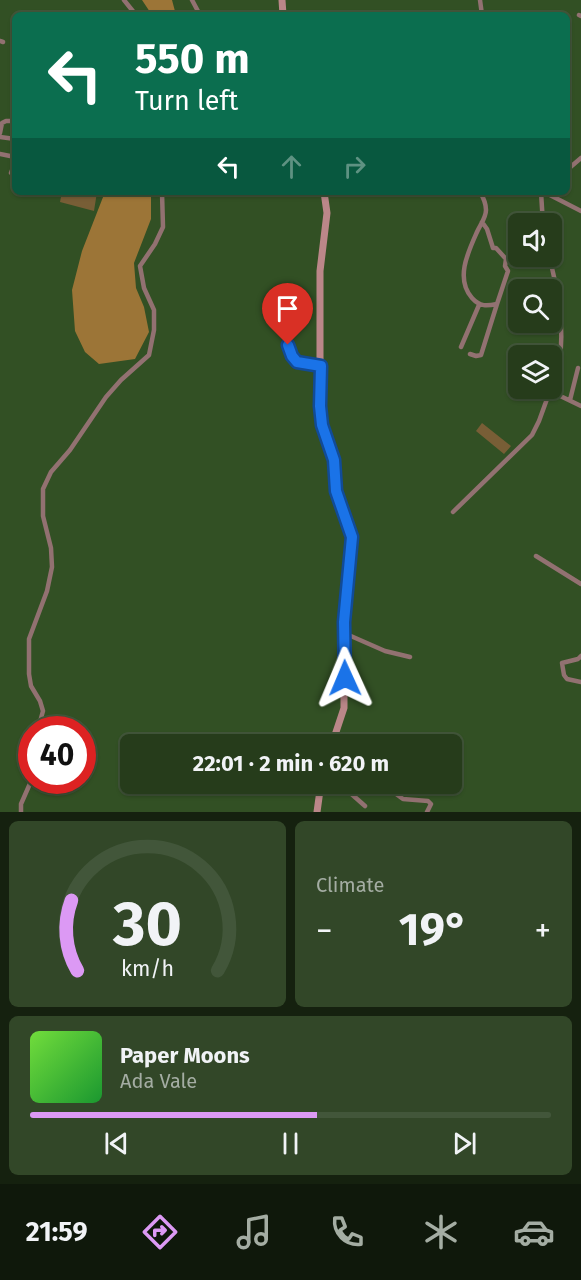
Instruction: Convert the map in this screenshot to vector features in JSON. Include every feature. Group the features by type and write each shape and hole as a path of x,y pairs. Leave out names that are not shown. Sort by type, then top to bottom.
{"street":[{"path":"124,0 134,12"},
{"path":"0,133 2,123 12,121"},
{"path":"42,716 43,711 40,701 31,686 29,674 29,639 47,591 52,567 51,548 43,516 44,489 51,472 70,450 106,397 149,355 154,330 154,310 144,288 140,266 163,226 162,195"},
{"path":"324,195 327,213 320,271 320,406 322,425 334,460 336,491 352,537 344,633 345,702 335,734"},
{"path":"481,195 486,210 471,247 463,276 466,290 479,305 497,304"},
{"path":"544,213 545,195"},
{"path":"551,195 581,211"},
{"path":"482,222 487,229 493,248 491,256"},
{"path":"470,354 478,357 481,355 508,271 505,266 506,259 496,248 493,248"},
{"path":"551,267 560,315 559,345"},
{"path":"461,347 479,305"},
{"path":"285,336 292,356 297,362 321,366"},
{"path":"570,400 578,368"},
{"path":"562,395 581,406"},
{"path":"453,512 532,435 548,399"},
{"path":"536,556 581,584"},
{"path":"344,633 385,651 410,657"},
{"path":"581,656 562,663 567,679 581,682"},
{"path":"21,812 21,804 25,794"},
{"path":"317,812 319,794"},
{"path":"351,794 365,806"},
{"path":"396,794 403,799 428,801 431,804 427,812"}],"shaded area":[{"path":"142,0 172,0 175,12 150,12"},
{"path":"61,195 97,195 94,211 60,202"},
{"path":"104,195 151,195 151,219 134,263 136,288 144,307 149,332 135,359 99,364 85,352 75,331 72,290 82,251"},
{"path":"482,423 511,446 504,454 476,431"}],"route":[{"path":"288,345 297,362 321,366 322,425 334,460 336,491 351,530 352,545 344,622 345,678"}]}
